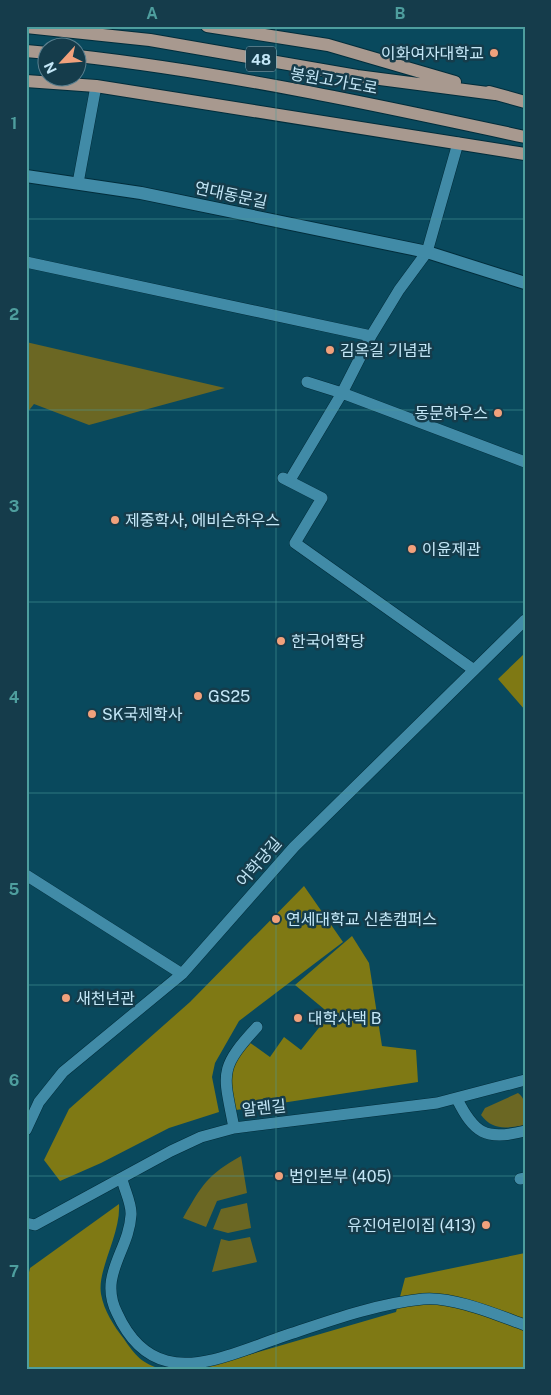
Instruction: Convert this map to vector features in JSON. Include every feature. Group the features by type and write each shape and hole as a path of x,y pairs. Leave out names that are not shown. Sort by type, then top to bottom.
{"main road":[{"path":"207,26 328,45 495,94"},
{"name":"봉원고가도로","path":"26,27 150,40 357,76 495,94"},
{"name":"봉원고가도로","path":"88,57 354,100 525,137"},
{"path":"26,81 96,86 525,154"},
{"name":"48","path":"495,94 525,102"}],"street":[{"name":"연대동문길","path":"26,176 142,193 427,252 525,283"}],"lane":[{"path":"78,183 96,86"},
{"path":"458,143 427,252 399,290 371,336 342,393 286,479 322,498 296,543 474,670"},
{"path":"26,262 371,336"},
{"path":"307,382 342,393 525,462"},
{"name":"어학당길","path":"26,1130 39,1102 64,1072 182,974 294,847 525,620"},
{"path":"26,876 182,974"},
{"path":"234,1128 225,1082 227,1067 236,1051 257,1027"},
{"name":"알렌길","path":"26,1223 35,1225 170,1151 201,1137 234,1128 457,1099 525,1080"},
{"path":"457,1099 467,1120 478,1131 486,1135 525,1131"},
{"path":"122,1179 131,1214 126,1236 114,1267 110,1288 116,1312 127,1331 144,1352 168,1362 188,1363 214,1359 354,1313 425,1298 471,1306 525,1325"}],"shaded area":[{"path":"26,342 225,388 89,425 34,404 26,414"},
{"path":"525,653 525,710 498,679"},
{"path":"304,886 343,942 239,1021 215,1063 212,1077 219,1112 169,1128 101,1163 60,1181 44,1160 69,1109 190,1002"},
{"path":"352,936 369,963 382,1046 416,1050 418,1082 236,1110 231,1081 234,1067 242,1052 249,1042 270,1057 284,1037 301,1050 330,1014 295,985"},
{"path":"518,1093 525,1103 525,1125 495,1126 490,1124 481,1115 485,1108"},
{"path":"241,1156 247,1193 217,1201 206,1227 183,1218 206,1182 220,1169"},
{"path":"247,1203 251,1228 228,1233 213,1229 221,1209"},
{"path":"119,1204 119,1215 102,1274 102,1300 113,1324 128,1345 144,1362 162,1369 26,1369 26,1285 30,1268"},
{"path":"250,1237 257,1262 212,1272 221,1239 229,1241"},
{"path":"525,1253 525,1369 200,1369 396,1312 405,1278"}],"place":[{"name":"이화여자대학교","path":"494,53"},
{"name":"김옥길 기념관","path":"330,350"},
{"name":"동문하우스","path":"498,413"},
{"name":"제중학사, 에비슨하우스","path":"115,520"},
{"name":"이윤제관","path":"412,549"},
{"name":"한국어학당","path":"281,641"},
{"name":"GS25","path":"198,696"},
{"name":"SK국제학사","path":"92,714"},
{"name":"연세대학교 신촌캠퍼스","path":"276,919"},
{"name":"새천년관","path":"66,998"},
{"name":"대학사택 B","path":"298,1018"},
{"name":"법인본부 (405)","path":"279,1176"},
{"name":"유진어린이집 (413)","path":"486,1225"}]}
